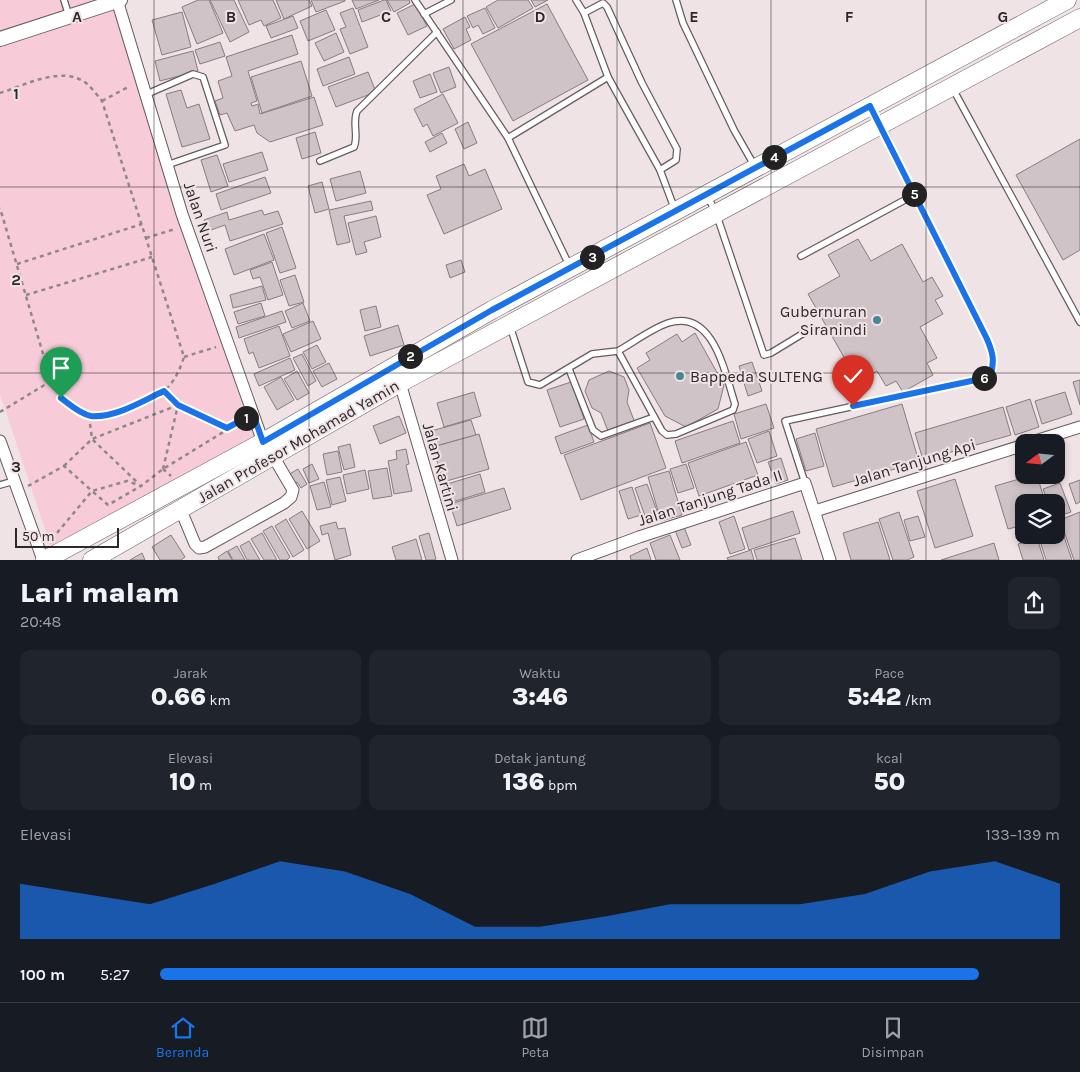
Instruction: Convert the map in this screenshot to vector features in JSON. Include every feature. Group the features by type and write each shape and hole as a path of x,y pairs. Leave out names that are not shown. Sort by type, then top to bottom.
{"main road":[{"name":"Jalan Profesor Mohamad Yamin","path":"45,559 263,442 391,367 675,210 1067,0"},
{"name":"Jalan Profesor Mohamad Yamin","path":"92,560 400,383 1079,20"},
{"path":"870,106 882,126"},
{"path":"193,479 202,496"}],"street":[{"path":"0,39 118,0"},
{"name":"Jalan Nuri","path":"118,0 167,164 263,442"},
{"name":"Jalan Kartini","path":"400,383 452,560"},
{"path":"1058,434 1080,427"},
{"path":"0,441 45,559"},
{"name":"Jalan Tanjung Api","path":"815,511 1015,448"},
{"path":"180,508 195,544 199,548 206,547 292,497 293,490 273,456"},
{"name":"Jalan Tanjung Tada II","path":"577,560 639,537 805,483 830,560"}],"lane":[{"path":"64,0 68,16"},
{"path":"415,0 508,138 571,268"},
{"path":"424,14 451,0"},
{"path":"576,0 584,13 608,77 660,170 675,210"},
{"path":"676,0 682,23 734,130 755,167"},
{"path":"584,13 603,3 608,7 642,83 677,149 676,160 660,170"},
{"path":"320,161 354,147 356,142 354,117 357,111 437,32"},
{"path":"147,94 193,74 203,77 225,145 167,164"},
{"path":"508,138 608,77"},
{"path":"952,88 1080,322"},
{"path":"805,483 785,421 990,377 994,365 994,354 914,195 882,126"},
{"path":"706,194 716,214 764,355 771,353 812,328"},
{"path":"801,256 914,195"},
{"path":"509,324 528,382 540,385 592,354 618,351 666,324 678,320 701,328 713,339 735,404 733,410 676,434 668,435 662,431 618,351"},
{"path":"569,369 593,430 601,436 654,417"},
{"path":"0,485 16,486"}],"path":[{"path":"0,93 58,75 70,76 86,83 102,101 184,357 173,381 164,391 126,409 107,415 89,416 61,398 51,381 0,208"},
{"path":"102,101 143,80"},
{"path":"17,264 142,224"},
{"path":"146,238 166,232"},
{"path":"26,295 152,257"},
{"path":"184,357 228,343"},
{"path":"0,412 51,381"},
{"path":"164,391 178,405 227,428"},
{"path":"16,486 64,466 92,439 178,405"},
{"path":"163,468 178,405"},
{"path":"64,466 108,505 141,486 163,468 253,414"},
{"path":"89,416 92,439 141,486 153,501"},
{"path":"45,559 53,536 92,491 126,481 141,486"}],"shaded area":[{"path":"0,0 122,0 187,212 265,436 52,550 0,394"}],"building":[{"path":"198,0 209,0 223,33 197,44 182,7"},
{"path":"210,0 234,0 249,32 230,42"},
{"path":"238,0 273,0 281,18 264,26 261,20 249,25"},
{"path":"276,0 309,0 312,6 284,19"},
{"path":"311,0 345,0 345,1 316,12"},
{"path":"352,0 379,0 356,9"},
{"path":"386,0 391,11 362,22 358,10"},
{"path":"387,0 409,0 410,3 394,12"},
{"path":"498,0 528,0 533,8 498,28 486,7"},
{"path":"531,0 548,0 535,7"},
{"path":"415,4 427,26 408,35 397,13"},
{"path":"547,4 588,80 513,121 471,44"},
{"path":"353,8 368,47 350,54 340,29 346,27 340,13"},
{"path":"485,8 495,28 483,34 478,25 473,28 467,16"},
{"path":"326,10 335,30 308,41 300,21"},
{"path":"182,12 191,47 162,55 152,20"},
{"path":"293,16 298,28 271,38 266,26"},
{"path":"465,17 470,27 466,29 471,40 454,49 443,29"},
{"path":"336,33 344,52 324,61 315,43"},
{"path":"292,35 298,54 248,71 257,101 251,103 252,106 258,104 260,114 314,97 323,125 270,142 257,133 254,125 235,131 227,113 220,115 215,101 223,98 218,81 232,76 226,57"},
{"path":"220,42 225,56 200,64 195,50"},
{"path":"193,51 198,71 160,81 155,61"},
{"path":"349,57 355,74 323,86 317,69"},
{"path":"301,61 312,96 262,113 251,77"},
{"path":"449,67 456,87 441,93 433,73"},
{"path":"368,72 376,92 336,107 328,87"},
{"path":"430,74 437,92 420,98 413,81"},
{"path":"181,90 187,108 199,104 210,139 182,147 166,94"},
{"path":"443,94 458,123 433,136 427,124 423,127 414,109"},
{"path":"468,122 477,143 464,149 455,129"},
{"path":"315,132 321,153 302,159 296,138"},
{"path":"442,133 447,143 430,152 425,142"},
{"path":"1080,139 1080,250 1063,260 1016,175"},
{"path":"262,152 268,170 229,182 223,164"},
{"path":"217,155 228,186 211,192 201,160"},
{"path":"464,164 469,176 485,169 502,209 444,234 427,195 441,189 436,176"},
{"path":"360,171 366,193 336,201 330,179"},
{"path":"265,177 271,193 221,210 216,194"},
{"path":"322,182 329,209 315,213 308,186"},
{"path":"371,201 373,210 344,216 350,242 337,245 329,210"},
{"path":"262,210 264,215 278,211 283,224 230,241 225,225 208,231 204,220 227,212 229,220"},
{"path":"376,216 381,237 364,242 367,252 356,255 348,223"},
{"path":"282,227 296,268 280,273 266,233"},
{"path":"264,234 274,260 234,275 225,249"},
{"name":"Gubernuran Siranindi","path":"858,239 871,261 902,244 923,282 932,277 943,296 935,300 943,314 920,327 937,358 927,363 933,375 903,392 896,381 886,386 877,371 858,382 808,294 840,276 828,255"},
{"path":"461,260 465,272 450,278 446,265"},
{"path":"272,262 283,295 268,300 260,277 253,279 250,270"},
{"path":"295,275 304,302 289,306 280,280"},
{"path":"262,286 266,300 233,308 230,295"},
{"path":"261,303 265,316 238,324 234,312"},
{"path":"303,303 310,321 292,328 285,311"},
{"path":"376,306 381,327 365,331 360,310"},
{"path":"282,311 286,322 239,338 236,327"},
{"path":"313,321 321,339 291,352 283,334"},
{"path":"398,325 404,345 370,356 364,336"},
{"path":"279,326 290,356 259,368 253,352 249,354 244,339"},
{"name":"Bappeda SULTENG","path":"695,333 724,385 718,409 686,427 665,416 637,368 650,360 646,353 677,334 682,342"},
{"path":"317,345 326,362 312,369 303,352"},
{"path":"302,354 316,381 308,386 293,358"},
{"path":"290,358 295,370 259,386 254,374"},
{"path":"752,362 762,391 748,396 739,366"},
{"path":"329,363 337,379 322,387 313,371"},
{"path":"297,371 309,393 297,400 284,379"},
{"path":"609,371 624,377 629,390 627,402 635,423 608,431 601,413 592,408 585,391 589,380"},
{"path":"281,377 294,400 277,410 264,387"},
{"path":"1080,380 1080,405 1073,382"},
{"path":"571,382 584,419 560,427 547,390"},
{"path":"474,392 481,416 444,427 437,403"},
{"path":"1065,392 1072,414 1042,424 1035,401"},
{"path":"1030,399 1039,427 1015,435 1006,407"},
{"path":"766,404 774,428 741,439 734,414"},
{"path":"902,404 919,462 833,487 816,429"},
{"path":"1003,407 1011,435 923,460 915,433"},
{"path":"399,416 406,433 380,444 373,426"},
{"path":"471,420 476,435 436,446 431,431"},
{"path":"733,421 740,443 682,463 675,441"},
{"path":"650,423 666,468 581,500 564,455"},
{"path":"588,425 594,442 561,454 555,437"},
{"path":"769,431 777,456 757,463 748,439"},
{"path":"815,433 824,466 806,471 796,439"},
{"path":"479,434 489,469 443,482 433,447"},
{"path":"746,442 758,475 699,496 688,463"},
{"path":"350,444 355,467 344,470 338,447"},
{"path":"406,449 409,464 406,465 412,491 394,494 388,461 397,459 396,451"},
{"path":"338,451 342,472 327,475 323,454"},
{"path":"781,458 788,480 776,484 768,462"},
{"path":"312,464 319,479 309,483 303,469"},
{"path":"686,464 694,488 678,493 670,469"},
{"path":"387,468 392,496 373,499 368,471"},
{"path":"298,469 307,484 301,488 297,482 293,484 288,475"},
{"path":"365,470 369,489 347,494 343,475"},
{"path":"669,471 682,515 661,521 648,477"},
{"path":"480,474 485,492 449,503 444,485"},
{"path":"340,477 346,501 332,505 326,480"},
{"path":"955,479 973,536 935,548 917,491"},
{"path":"1015,480 1015,484 1040,484 1043,494 1015,494 1015,527 1008,529 995,486"},
{"path":"1080,480 1080,502 1076,504 1069,484"},
{"path":"324,482 331,507 317,510 310,486"},
{"path":"647,484 657,511 645,516 635,488"},
{"path":"1060,484 1064,494 1045,494 1043,489"},
{"path":"632,487 641,515 628,519 619,491"},
{"path":"504,488 511,509 457,526 450,504"},
{"path":"1065,496 1071,512 1065,514"},
{"path":"302,511 320,541 307,549 289,519"},
{"path":"793,511 800,533 749,550 742,528"},
{"path":"899,512 914,557 907,560 893,560 879,519"},
{"path":"1080,512 1080,560 1074,560 1065,534 1065,518"},
{"path":"734,516 745,549 730,554 719,522"},
{"path":"918,516 925,537 910,541 904,520"},
{"path":"286,519 304,550 293,557 275,526"},
{"path":"336,522 338,529 345,528 351,555 335,560 328,533 322,535 320,526"},
{"path":"878,522 890,560 851,560 843,533"},
{"path":"272,526 290,557 287,560 280,560 263,531"},
{"path":"684,527 691,545 682,548 675,530"},
{"path":"262,533 277,560 264,560 251,539"},
{"path":"429,533 436,559 434,560 426,560 419,536"},
{"path":"171,535 185,557 181,560 160,560 152,547"},
{"path":"670,535 680,560 656,560 650,543"},
{"path":"795,538 802,560 757,560 754,550"},
{"path":"416,539 422,560 396,560 392,547"},
{"path":"1065,540 1072,560 1046,560 1041,544 1065,544"},
{"path":"249,541 260,560 247,560 240,546"},
{"path":"994,543 999,560 941,560"},
{"path":"1018,544 1039,544 1044,560 1023,560"},
{"path":"237,546 245,560 233,560 228,551"},
{"path":"647,548 651,560 631,560 630,556"},
{"path":"751,550 754,560 728,560 727,558"},
{"path":"227,551 232,560 219,560 218,557"},
{"path":"142,553 145,560 130,560"}],"place":[{"name":"Gubernuran Siranindi","path":"877,320"},
{"name":"Bappeda SULTENG","path":"680,376"}],"route":[{"path":"61,398 89,416 107,415 126,409 164,391 178,405 227,428 253,414 263,442 492,310 870,106 882,126 898,164 987,339 994,354 994,365 990,377 853,406"}]}
